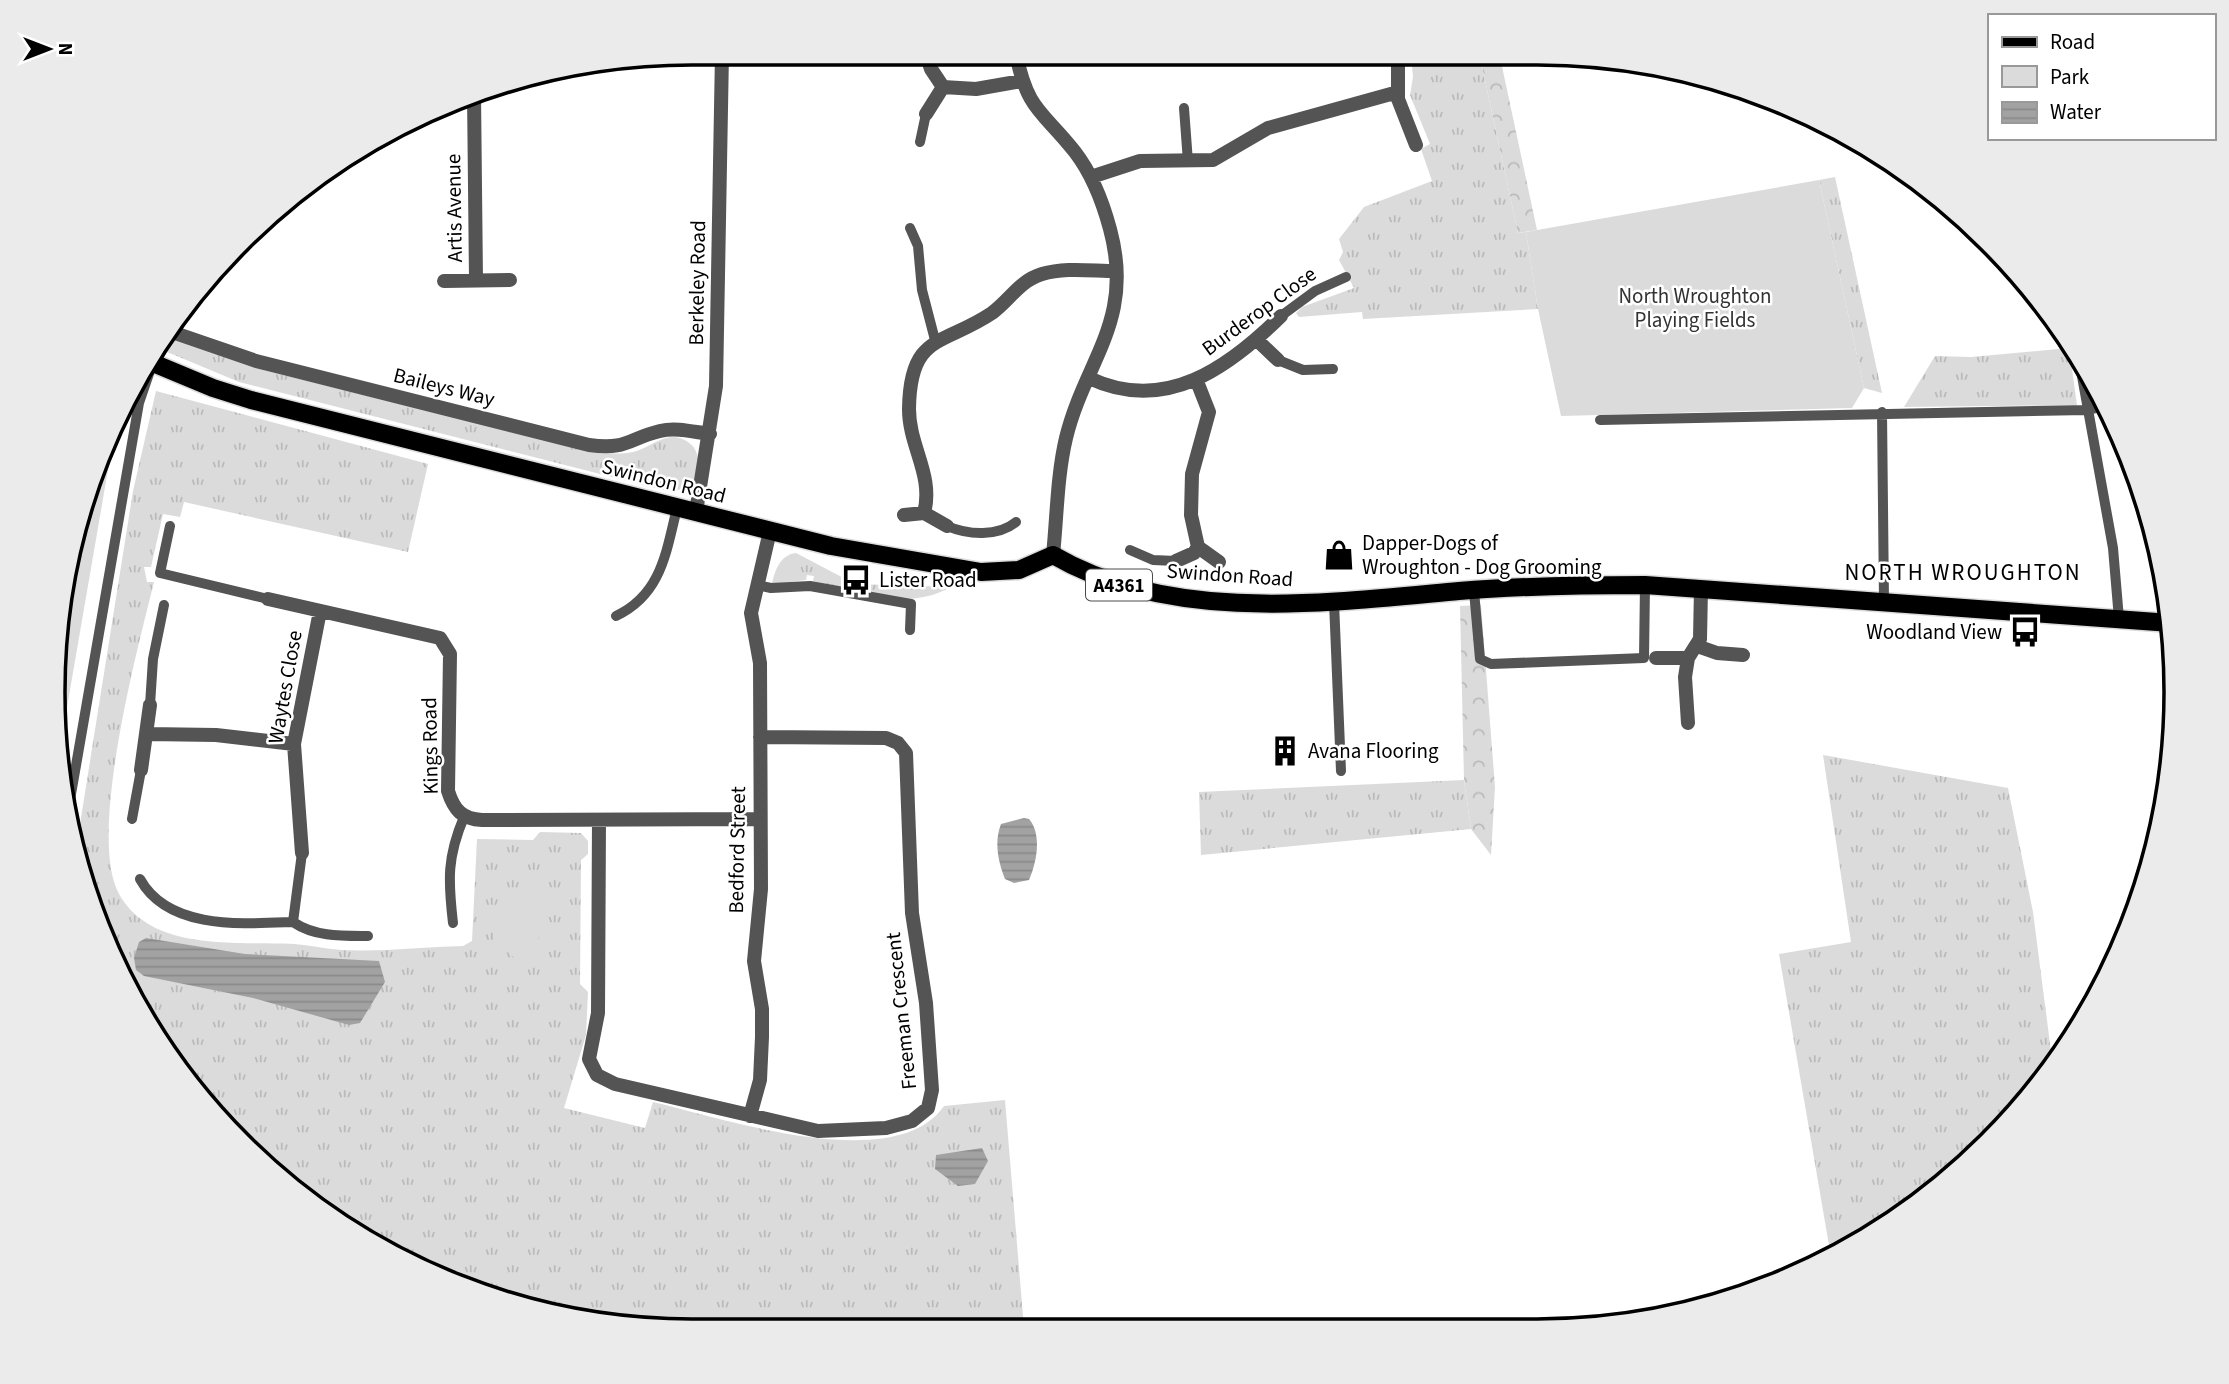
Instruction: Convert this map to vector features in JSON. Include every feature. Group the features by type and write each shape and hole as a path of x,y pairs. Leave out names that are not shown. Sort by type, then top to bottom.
{"main road":[{"name":"Swindon Road","path":"157,366 251,400 696,513 926,564 981,572 1019,570 1053,555 1092,575 1143,591 1270,603 1334,602 1475,591 1645,585 2160,622"}],"street":[{"name":"Berkeley Road","path":"696,513 716,386 722,65"},
{"path":"929,65 943,87"},
{"path":"1018,65 1021,81 1037,111 1076,153 1091,177 1111,231 1116,271 1112,319 1065,442 1053,555"},
{"path":"1398,65 1398,92 1416,145"},
{"path":"943,87 976,89 1021,81"},
{"path":"926,114 943,87"},
{"path":"1091,177 1140,161 1206,161 1225,156 1268,128 1398,92"},
{"name":"Artis Avenue","path":"474,104 477,280"},
{"path":"924,513 927,485 910,427 910,395 919,362 935,341 993,312 1021,284 1038,275 1065,271 1116,271"},
{"name":"Artis Avenue","path":"444,281 510,280"},
{"name":"Burderop Close","path":"1089,378 1111,388 1132,393 1167,388 1196,379 1258,341 1281,316"},
{"name":"Baileys Way","path":"177,334 256,361 589,445 625,445 668,430 710,434"},
{"path":"1258,341 1278,360"},
{"name":"Burderop Close","path":"1196,379 1209,412 1191,485 1191,515 1198,547"},
{"path":"904,515 924,513 947,526"},
{"name":"Bedford Street","path":"750,1116 760,1080 762,1009 754,961 761,889 760,663 751,613 770,531"},
{"path":"1176,561 1194,553 1198,547 1208,557 1219,562"},
{"path":"1688,723 1685,677 1693,652 1701,588"},
{"name":"Kings Road","path":"268,600 432,634 447,646 448,791 452,804 464,817 482,820 759,819"},
{"name":"Waytes Close","path":"302,853 294,744 320,611"},
{"path":"1656,658 1693,652 1743,655"},
{"path":"141,770 150,705"},
{"path":"148,734 216,735 294,744"},
{"name":"Freeman Crescent","path":"599,820 598,1013 590,1065 597,1075 615,1084 818,1131 871,1131 904,1124 928,1108 932,1090 926,1003 912,913 906,753 898,743 886,738 760,737"}],"lane":[{"path":"1184,108 1188,162"},
{"path":"920,142 926,114"},
{"path":"910,228 918,246 922,290 935,341"},
{"name":"Burderop Close","path":"1281,316 1315,291 1346,277"},
{"path":"1278,360 1303,370 1332,369"},
{"path":"2082,382 2113,548 2119,619"},
{"path":"72,787 139,403 145,386"},
{"path":"1600,420 2096,408"},
{"path":"1882,412 1884,602"},
{"path":"616,616 632,609 660,576 677,508"},
{"path":"947,526 983,533 1005,529 1016,522"},
{"path":"170,526 160,573 268,600"},
{"path":"1130,550 1153,559 1176,561"},
{"path":"756,584 771,588 810,586 911,604 910,630"},
{"path":"1475,591 1480,659 1491,664 1644,658 1645,585"},
{"path":"1334,602 1341,771"},
{"path":"150,705 153,659 164,605"},
{"path":"132,819 141,770"},
{"path":"453,923 448,876 453,844 464,817"},
{"path":"293,922 302,853"},
{"path":"140,878 149,896 168,909 217,921 293,922 304,929 337,936 368,936"}],"green space":[{"path":"1412,65 1482,65 1518,233 1526,232 1538,309 1363,319 1362,312 1299,317 1296,313 1302,307 1354,288 1339,260 1343,252 1339,239 1364,207 1432,181 1421,149 1430,144 1410,95"},
{"path":"1482,65 1502,65 1537,230 1518,233"},
{"path":"1835,177 1882,393 1864,388 1819,180"},
{"name":"North Wroughton Playing Fields","path":"1819,180 1864,388 1852,408 1561,416 1538,309 1526,232"},
{"path":"174,338 267,371 589,451 627,453 666,438 680,438 696,452 697,473 686,489 667,491 239,382 165,351"},
{"path":"2062,349 2071,364 2077,405 1904,407 1935,356 1971,357"},
{"path":"156,391 428,464 408,552 184,502 180,517 163,514 151,567 144,567 147,582 154,582 127,694 112,787 109,830 111,867 119,894 134,913 152,926 174,935 198,940 356,950 463,946 472,941 477,839 533,840 540,832 581,833 588,841 588,854 581,860 580,984 588,992 586,1035 564,1108 645,1128 653,1102 762,1129 806,1137 849,1140 888,1138 920,1127 944,1106 1005,1100 1023,1319 651,1318 570,1307 490,1286 415,1255 344,1214 278,1164 220,1106 194,1074 149,1006 112,932 98,894 80,826 133,491"},
{"path":"110,457 66,716 66,651 70,610 86,530"},
{"path":"796,553 855,584 951,587 918,598 900,599 847,591 813,581 814,576 807,575 806,580 772,584 782,560"},
{"path":"1481,605 1495,787 1491,855 1471,829 1464,780 1460,606"},
{"path":"1823,755 2008,788 2033,912 2051,1051 2009,1106 1951,1164 1885,1214 1829,1247 1779,954 1851,942"},
{"path":"1464,780 1471,829 1201,855 1199,792"},
{"path":"541,879 547,883 541,933 525,966 493,941 500,921 508,910 524,902 535,883"}],"water":[{"path":"1029,819 1036,832 1036,857 1029,880 1014,883 1005,879 998,852 998,838 1001,824"},
{"path":"146,938 245,954 379,961 385,982 360,1023 349,1025 253,998 144,976 136,970 134,958 139,942"},
{"path":"982,1148 988,1161 975,1184 958,1186 935,1169 936,1155"}],"place":[{"name":"Dapper-Dogs of Wroughton - Dog Grooming","path":"1339,555"},
{"name":"Lister Road","path":"856,580"},
{"name":"Woodland View","path":"2025,632"},
{"name":"Avana Flooring","path":"1285,751"}],"district":[{"name":"NORTH WROUGHTON","path":"1963,572"}]}
